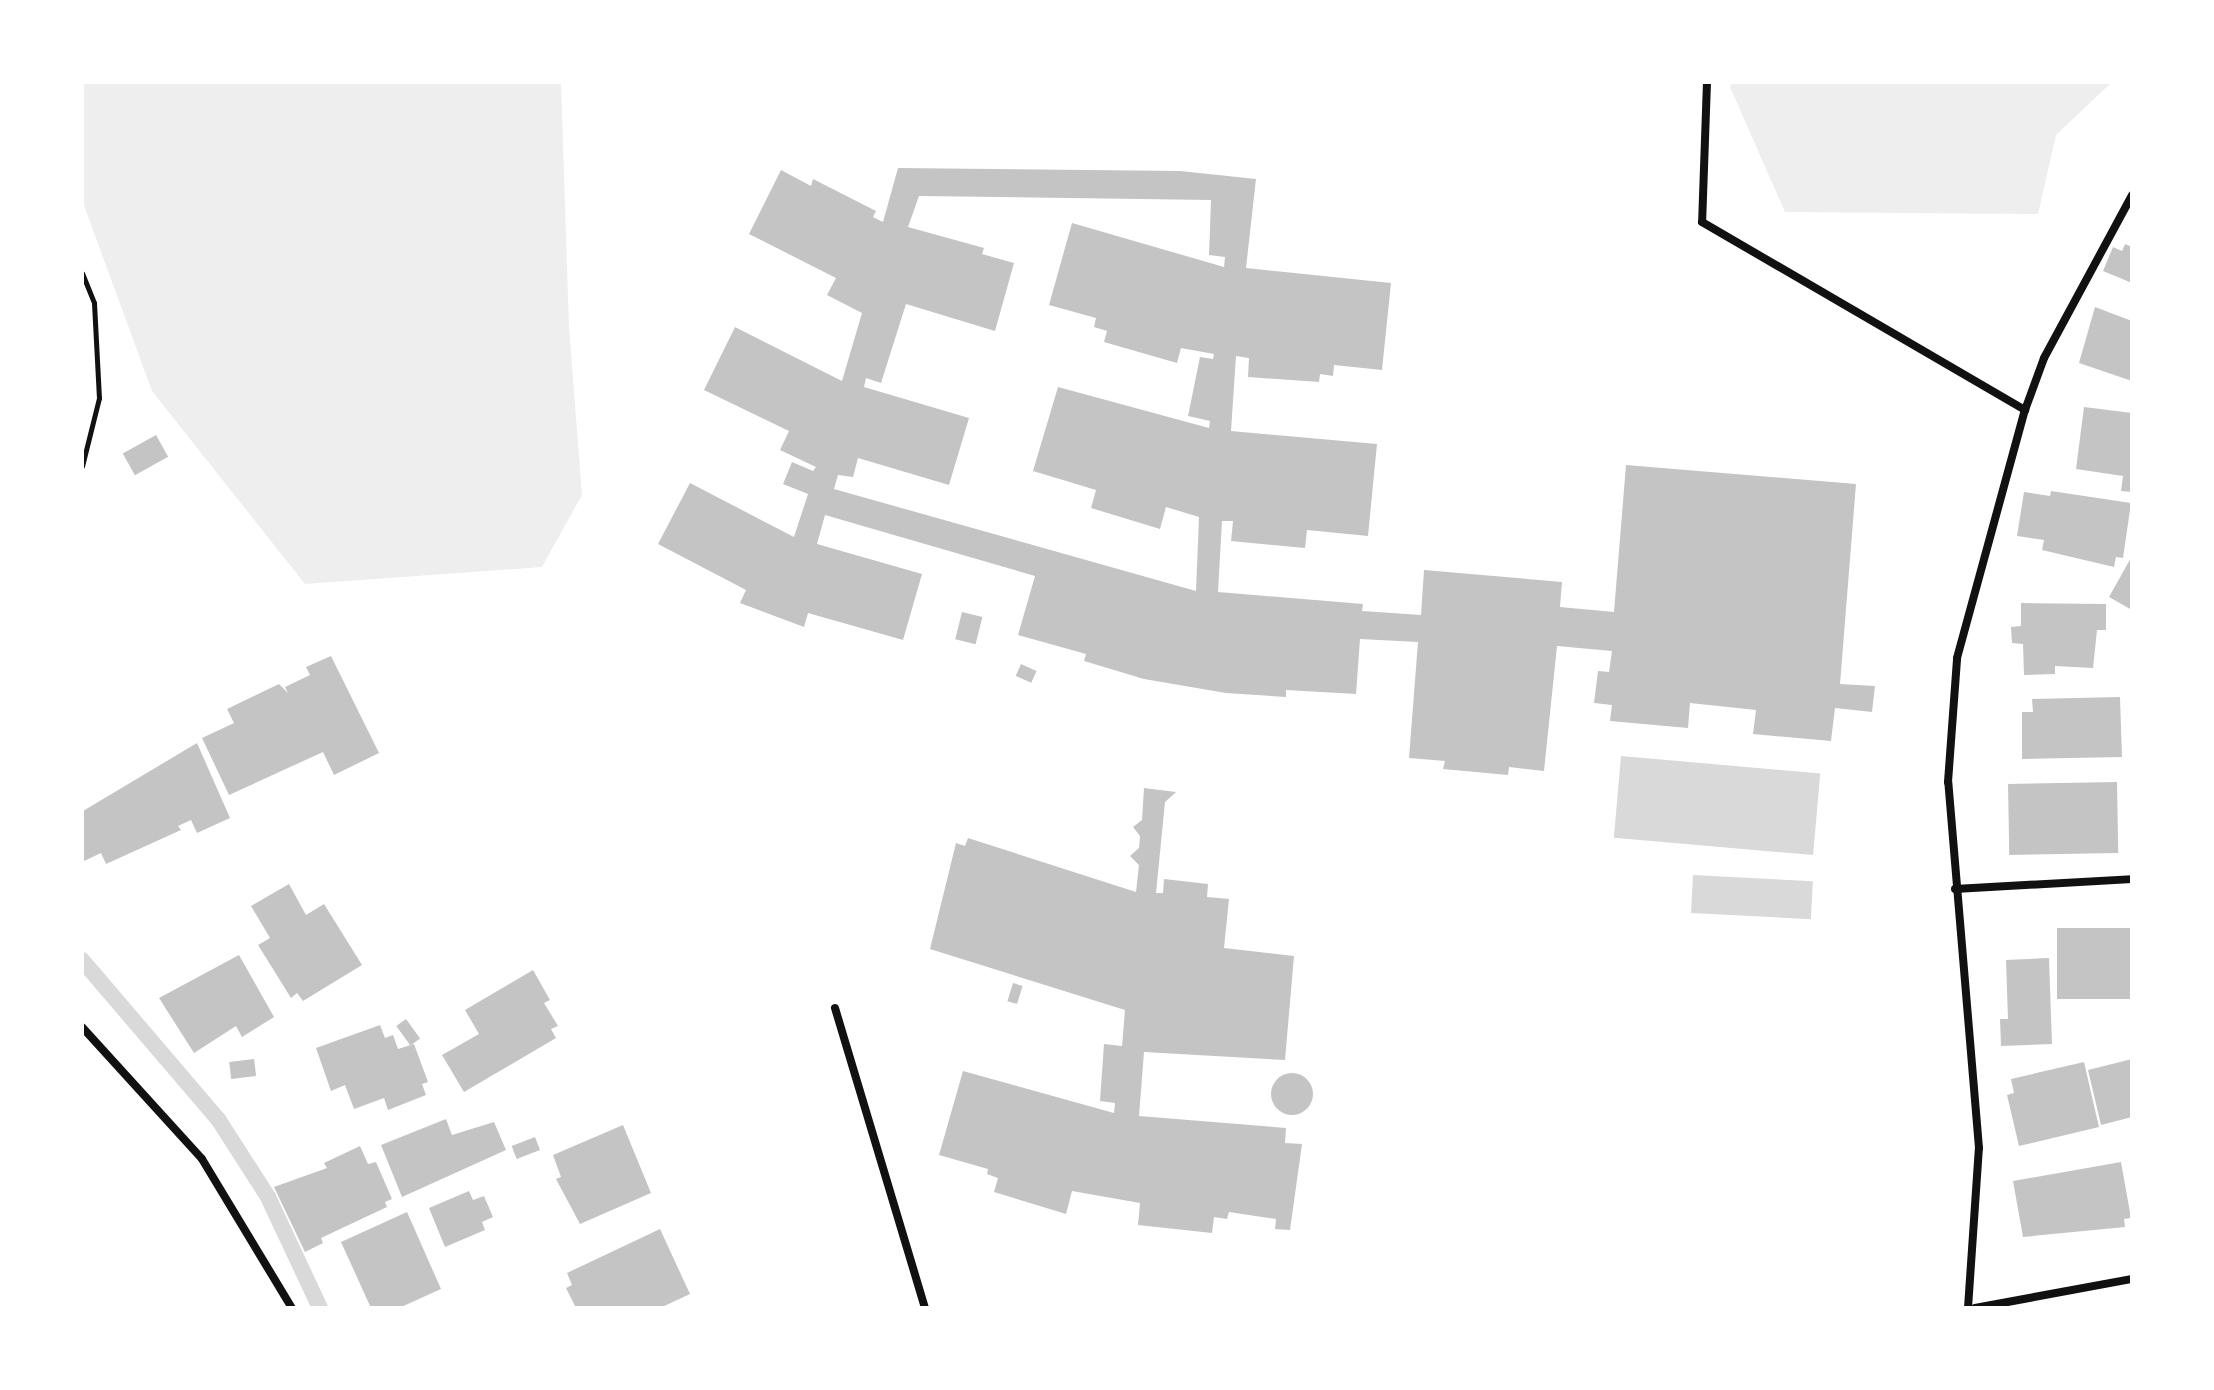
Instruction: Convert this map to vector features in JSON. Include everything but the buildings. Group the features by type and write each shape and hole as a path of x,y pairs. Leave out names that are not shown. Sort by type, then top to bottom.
{"street":[{"path":"1707,82 1702,222 2025,410"},
{"path":"1968,1308 1979,1148 1948,782 1957,658 2025,410 2044,358 2132,195"},
{"path":"1955,889 2132,879"},
{"path":"835,1008 925,1308"},
{"path":"82,1027 202,1159 292,1308"},
{"path":"1975,1308 2132,1279"}],"path":[{"path":"82,273 94,303 99,398 82,466"}],"shaded area":[{"path":"82,82 561,82 569,327 582,495 542,567 305,584 152,391 82,200"},
{"path":"1733,82 2112,82 2056,135 2038,214 1785,212 1730,87"},
{"path":"1621,756 1820,773 1813,855 1614,838"},
{"path":"1693,875 1813,881 1811,919 1691,913"}],"waterway":[{"path":"82,960 218,1119 268,1197 320,1308"}]}
